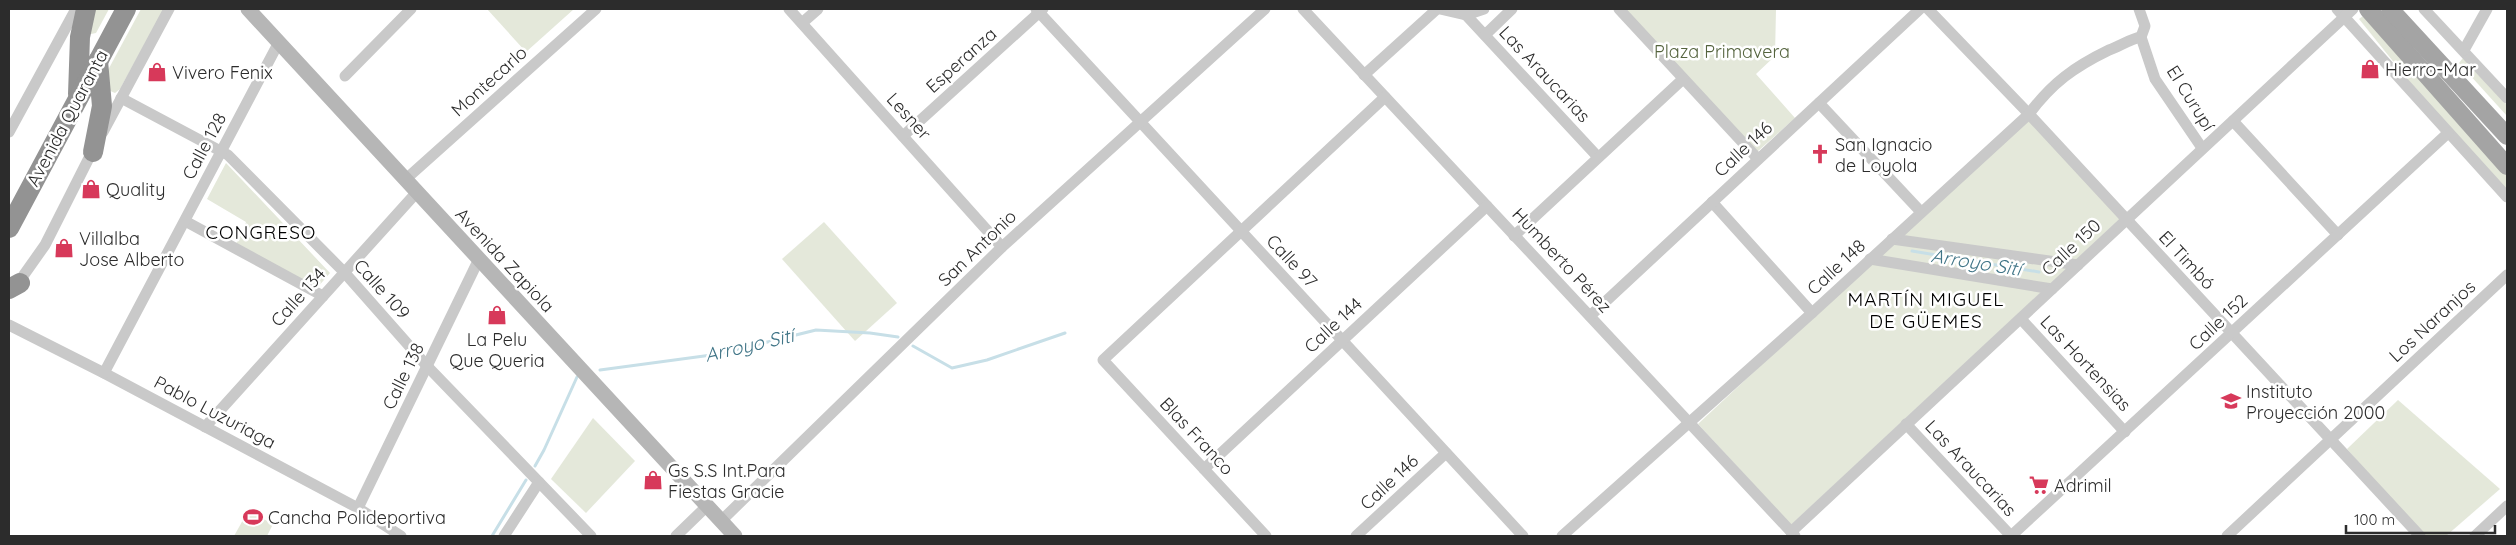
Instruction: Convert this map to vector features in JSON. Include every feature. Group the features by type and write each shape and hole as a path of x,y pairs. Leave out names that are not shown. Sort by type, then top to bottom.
{"highway":[{"path":"78,99 80,37 86,9"},
{"name":"Avenida Quaranta","path":"9,228 15,209 78,99 126,9"},
{"path":"93,152 102,106 98,61"}],"main road":[{"name":"Avenida Zapiola","path":"248,9 735,536"},
{"path":"2368,9 2507,166"},
{"path":"2390,9 2507,136"}],"street":[{"path":"9,132 76,9"},
{"path":"12,289 45,245 169,9"},
{"path":"345,76 411,9"},
{"name":"Montecarlo","path":"406,180 596,9"},
{"name":"Lesner","path":"789,9 1002,247"},
{"path":"802,23 818,9"},
{"name":"San Antonio","path":"721,521 1002,247 1265,9"},
{"name":"Humberto Pérez","path":"1303,9 1793,534"},
{"path":"1364,75 1438,9 1466,15 1484,9"},
{"path":"1485,35 1512,9"},
{"path":"1619,9 1758,159"},
{"name":"Calle 146","path":"1590,316 1920,9"},
{"name":"El Timbó","path":"1928,9 2420,536"},
{"name":"El Curupí","path":"2139,9 2145,26 2141,37 2155,79 2202,148"},
{"name":"Calle 150","path":"1793,534 1906,424 2233,121 2341,13 2353,9"},
{"path":"2424,9 2507,98"},
{"path":"2464,50 2487,9"},
{"name":"Calle 97","path":"1039,10 1139,121 1523,536"},
{"name":"Esperanza","path":"903,136 1039,10"},
{"path":"2341,13 2507,197"},
{"name":"Las Araucarias","path":"1466,15 1597,156"},
{"name":"Calle 148","path":"1562,536 1870,260 2028,114 2045,93 2063,76 2091,59 2141,37"},
{"name":"Calle 128","path":"104,373 279,42"},
{"path":"1514,236 1597,156 1683,79"},
{"path":"1241,231 1385,97"},
{"name":"Calle 109","path":"121,98 221,150 256,182 344,272 427,366 591,536"},
{"path":"1819,103 1921,212"},
{"name":"El Curupí","path":"2233,121 2338,235"},
{"name":"Calle 152","path":"2011,536 2126,432 2448,133"},
{"name":"Calle 134","path":"205,426 417,192"},
{"path":"1712,202 1812,313"},
{"name":"Calle 144","path":"1204,470 1487,206"},
{"path":"185,221 323,296"},
{"name":"Blas Franco","path":"1241,231 1102,360 1266,536"},
{"path":"1892,239 2078,265"},
{"name":"Calle 138","path":"358,508 479,258"},
{"path":"1870,260 2052,289"},
{"name":"Los Naranjos","path":"2226,536 2507,275"},
{"name":"Las Hortensias","path":"2021,319 2126,432"},
{"name":"Pablo Luzuriaga","path":"9,325 104,373 358,508 401,536"},
{"name":"Las Araucarias","path":"1906,424 2011,536"},
{"name":"Calle 146","path":"1356,536 1446,452"},
{"path":"504,536 540,482"},
{"path":"676,536 707,506"},
{"path":"2475,536 2507,506"}],"green space":[{"path":"90,9 109,9 96,33 91,34"},
{"path":"141,9 164,9 120,89 115,93 108,90 108,70"},
{"path":"487,9 574,9 526,52"},
{"name":"Plaza Primavera","path":"1625,9 1776,9 1775,56 1756,74 1795,118 1757,152"},
{"path":"2363,16 2507,174 2507,190 2421,96 2359,19"},
{"path":"2463,58 2507,105 2507,116 2459,63"},
{"path":"2027,117 2121,218 1791,525 1698,424"},
{"path":"226,163 330,273 317,288 236,244 246,222 207,199"},
{"path":"824,222 897,303 855,341 782,259"},
{"path":"2398,400 2500,489 2446,536 2422,536 2347,449"},
{"path":"593,418 635,461 586,513 551,479"},
{"name":"Cancha Polideportiva","path":"248,511 273,524 267,536 234,536"}],"waterway":[{"name":"Arroyo Sití","path":"1912,251 2039,272"},
{"name":"Arroyo Sití","path":"600,370 719,354 816,330 870,333 898,337"},
{"name":"Arroyo Sití","path":"913,346 952,368 987,360 1065,333"},
{"name":"Arroyo Sití","path":"535,466 577,377"},
{"name":"Arroyo Sití","path":"492,536 526,480"}],"place":[{"name":"Hierro-Mar","path":"2370,69"},
{"name":"Vivero Fenix","path":"157,72"},
{"name":"San Ignacio de Loyola","path":"1820,154"},
{"name":"Quality","path":"91,189"},
{"name":"Villalba Jose Alberto","path":"64,248"},
{"name":"La Pelu Que Queria","path":"497,315"},
{"name":"Instituto Proyección 2000","path":"2231,401"},
{"name":"Gs S.S Int.Para Fiestas Gracie","path":"653,480"},
{"name":"Adrimil","path":"2039,485"},
{"name":"Cancha Polideportiva","path":"253,517"}],"district":[{"name":"CONGRESO","path":"261,232"},
{"name":"MARTÍN MIGUEL DE GÜEMES","path":"1926,310"}]}
